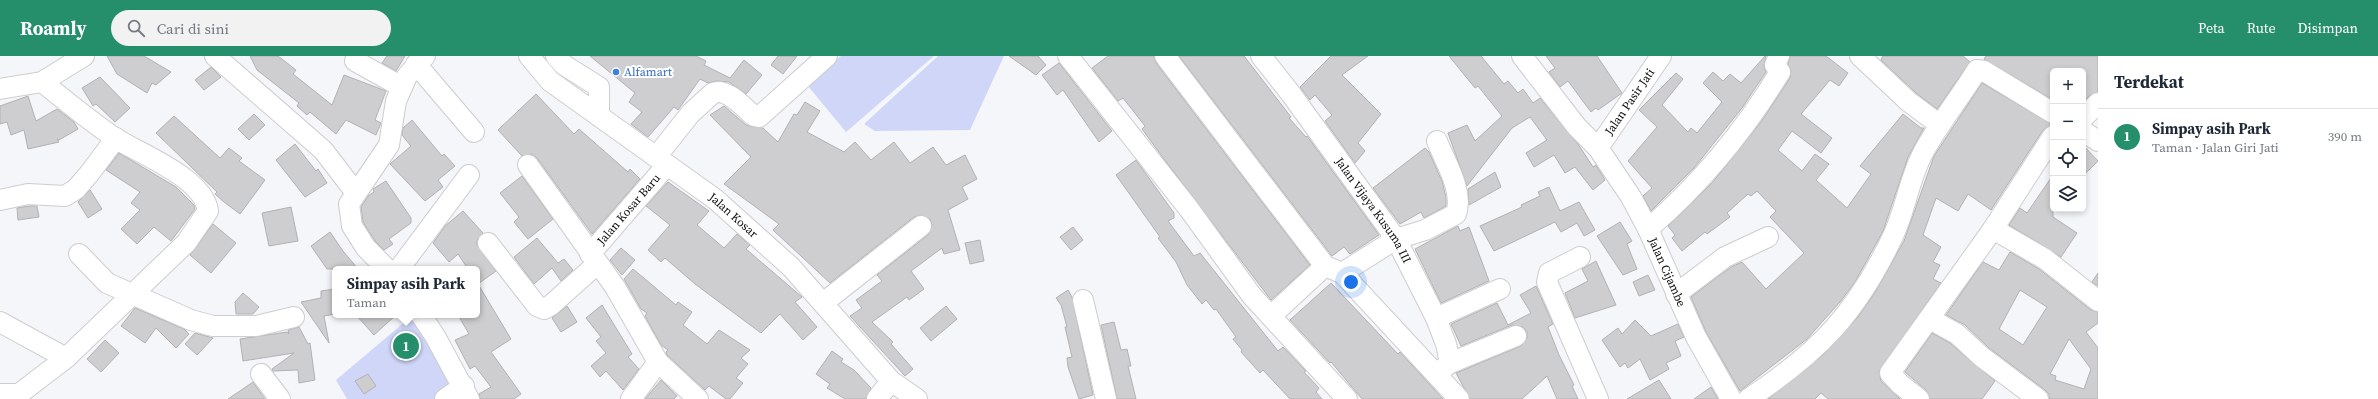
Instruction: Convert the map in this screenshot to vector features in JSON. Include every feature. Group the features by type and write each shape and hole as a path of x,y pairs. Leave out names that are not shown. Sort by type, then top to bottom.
{"street":[{"path":"0,89 42,82 84,56"},
{"path":"215,56 323,150 356,193"},
{"name":"Jalan Kosar","path":"529,56 550,81 715,199 780,256 891,381 917,399"},
{"name":"Jalan Kosar Baru","path":"488,243 537,306 544,309 551,305 594,259 662,161 691,113 713,93 717,91 728,94 754,116 759,117 827,56"},
{"path":"1068,56 1189,209 1252,296 1347,399"},
{"path":"1165,56 1334,270 1443,368 1459,399"},
{"name":"Jalan Vijaya Kusuma III","path":"1261,56 1396,239 1436,318 1446,344 1443,368"},
{"name":"Jalan Cijambe","path":"1522,56 1577,127 1598,148 1630,197 1648,229 1696,337 1731,399"},
{"name":"Jalan Pasir Jati","path":"1598,148 1661,56"},
{"path":"1648,229 1690,189 1744,126 1780,72 1774,66 1779,56"},
{"path":"1860,56 1909,102 1940,125"},
{"path":"384,266 366,248 352,226 349,204 389,145 395,106 402,87 421,60 474,132"},
{"path":"355,61 402,87"},
{"path":"550,81 568,63"},
{"path":"568,63 573,98"},
{"path":"568,63 599,87 598,116"},
{"path":"1748,399 1809,355 1850,311 1893,236 1913,175 1924,152 1940,125 1977,70 1980,69 2050,111"},
{"path":"0,394 19,394 66,358 186,243 208,211 207,203 191,184 147,155 116,138 42,82"},
{"path":"2086,115 2098,103"},
{"path":"2086,133 2098,141"},
{"path":"0,200 28,194 65,196 76,189 116,138"},
{"path":"1919,399 1890,374 1992,229 2050,140"},
{"path":"1270,316 1334,270 1396,239 1425,230 1456,214 1458,203 1456,188 1437,141"},
{"path":"528,165 633,315 658,362 698,399"},
{"path":"401,266 469,175"},
{"path":"823,303 921,226"},
{"path":"1992,229 2045,259 2098,301"},
{"path":"1676,294 1725,258 1768,237"},
{"path":"80,254 107,283 133,293 191,320 213,326 256,326 294,317"},
{"path":"1580,257 1549,273 1547,282 1598,399"},
{"path":"1436,318 1500,289"},
{"path":"1083,300 1106,399"},
{"path":"423,318 466,393 446,399"},
{"path":"1930,319 1957,334 1982,357 2038,399"},
{"path":"0,322 66,358"},
{"path":"1443,368 1516,336"},
{"path":"631,399 658,362"},
{"path":"261,374 280,399"},
{"path":"877,399 891,381"}],"shaded area":[{"path":"841,56 934,56 846,132 808,86"},
{"path":"938,56 1004,56 970,130 875,131 864,124"},
{"path":"409,318 415,318 462,387 448,399 347,399 336,380"}],"building":[{"path":"107,56 144,56 171,72 156,85 152,83 147,93 117,74"},
{"path":"250,56 278,56 296,70 293,74 332,105 344,75 386,91 375,120 381,123 376,135 346,120 336,134 310,112 307,115 297,106 299,103 257,70"},
{"path":"387,56 405,56 396,71 382,63"},
{"path":"590,56 696,56 706,61 704,65 730,78 744,60 762,75 746,94 729,82 716,81 708,83 700,79 678,110 674,107 648,137 631,124 642,112 629,102 635,93"},
{"path":"778,56 797,56 783,74 771,65"},
{"path":"1009,56 1038,56 1046,65 1036,75"},
{"path":"1108,56 1154,56 1156,63 1310,265 1271,300 1142,129 1145,126 1123,98 1118,101 1092,68"},
{"path":"1179,56 1244,56 1291,117 1289,118 1306,137 1307,136 1379,235 1350,254 1344,247 1332,256"},
{"path":"1331,56 1368,56 1342,75 1381,114 1358,143 1365,151 1355,163 1325,121 1332,115 1315,95 1310,100 1300,87"},
{"path":"1449,56 1481,56 1504,84 1508,81 1518,93 1523,89 1533,103 1540,98 1578,144 1593,167 1596,165 1605,180 1593,190 1575,167 1565,173 1554,155 1534,167 1526,153 1547,140 1530,117 1512,128 1467,186 1448,133 1467,125 1475,141 1502,116 1478,86 1475,88"},
{"path":"1546,56 1597,56 1622,93 1598,110 1596,108 1591,112 1568,81 1560,87 1549,72 1555,68"},
{"path":"1765,56 1764,66 1766,72 1742,108 1694,168 1651,211 1643,196 1652,188 1628,161 1657,127 1639,110 1676,73 1683,79 1662,105 1688,132 1691,128 1697,133 1722,102 1703,83 1713,72 1723,81 1730,74 1741,83"},
{"path":"1790,56 1826,56 1848,73 1839,86 1830,80 1801,114 1832,138 1821,153 1792,131 1778,150 1802,171 1815,154 1829,164 1816,180 1847,208 1871,174 1860,166 1903,114 1921,128 1924,128 1908,157 1883,231 1855,282 1840,302 1807,339 1740,391 1706,332 1691,297 1731,267 1742,262 1766,289 1804,253 1770,217 1776,211 1757,191 1751,196 1748,194 1727,213 1730,217 1707,234 1705,232 1682,251 1672,238 1675,235 1668,226 1712,183 1761,122 1790,78 1791,71 1788,64"},
{"path":"1883,56 1963,56 1970,62 1937,109 1916,93 1881,60"},
{"path":"1986,56 2098,56 2098,92 2090,95 2086,99 2086,68 2050,68 2050,98 1984,59"},
{"path":"1059,63 1112,131 1099,142 1063,90 1057,95 1042,75"},
{"path":"211,67 221,77 204,90 195,80"},
{"path":"100,77 130,108 115,122 96,104 93,106 82,88"},
{"path":"1982,83 2050,123 2050,126 2043,130 1991,210 1968,194 1958,211 1936,198 1923,235 1941,247 1933,262 1940,265 1933,279 1941,283 1879,371 1881,381 1900,399 1828,399 1821,393 1815,399 1768,399 1823,355 1858,317 1874,294 1904,241 1934,156"},
{"path":"536,94 574,134 579,129 628,172 630,169 640,179 592,234 537,158 532,154 522,156 498,130"},
{"path":"28,96 36,121 57,109 74,122 78,129 59,140 57,139 59,142 28,149 24,130 11,135 7,122 0,124 0,106"},
{"path":"805,102 820,111 807,132 844,152 855,142 871,160 894,142 910,163 933,147 946,165 965,155 977,179 962,187 968,199 948,210 960,250 944,254 942,248 911,271 924,289 909,300 907,297 872,322 893,342 891,344 913,369 905,376 850,316 862,308 856,300 882,281 877,275 928,235 932,225 930,219 920,215 914,217 830,283 773,230 779,224 724,184 751,157 710,115 724,106 746,125 763,128 778,142 794,114 797,115"},
{"path":"254,114 265,125 249,140 238,129"},
{"path":"174,116 220,158 229,148 242,158 239,161 265,180 240,214 215,194 217,192 156,133"},
{"path":"412,120 442,156 444,154 455,166 438,180 443,187 425,201 390,164 411,146 402,135 403,128"},
{"path":"295,144 316,171 318,169 327,183 305,197 276,160"},
{"path":"1425,148 1429,152 1442,181 1446,197 1446,206 1424,218 1421,212 1400,224 1373,188"},
{"path":"2086,148 2098,161 2086,173"},
{"path":"119,153 176,187 194,205 195,209 171,241 154,227 137,244 121,229 140,210 131,203 140,192 106,170"},
{"path":"1136,160 1174,213 1174,218 1168,221 1194,256 1200,253 1278,351 1283,347 1306,371 1304,372 1319,388 1316,392 1322,399 1290,399 1263,370 1260,373 1241,352 1242,350 1233,339 1236,337 1216,309 1214,310 1206,300 1202,304 1187,285 1176,262 1158,238 1160,237 1116,175"},
{"path":"1495,172 1501,187 1469,205 1468,189"},
{"path":"522,176 553,219 528,239 514,222 519,217 500,193"},
{"path":"2050,179 2050,212 2053,212 2053,217 2077,233 2061,257 2009,225 2020,208 2027,213"},
{"path":"386,181 411,218 411,223 389,239 393,244 384,250 375,241 363,222 361,207 368,196 374,192 373,189"},
{"path":"668,182 709,211 697,225 724,248 737,234 750,245 746,249 802,297 795,302 817,327 803,340 780,314 761,333 695,284 665,258 661,262 648,250 670,225 646,206"},
{"path":"1549,187 1560,211 1579,202 1595,230 1584,236 1577,223 1561,232 1555,222 1494,251 1480,226 1522,207 1521,205 1540,196 1538,192"},
{"path":"90,190 102,209 88,218 78,202"},
{"path":"37,206 39,217 18,220 17,208"},
{"path":"291,207 298,241 269,246 262,213"},
{"path":"463,211 483,233 477,240 477,245 496,271 480,283 480,266 466,266 458,254 449,262 433,243 445,226"},
{"path":"1620,222 1632,241 1627,244 1637,269 1623,275 1597,236"},
{"path":"213,224 236,243 211,273 190,255"},
{"path":"1458,226 1460,231 1469,227 1489,281 1441,303 1415,249"},
{"path":"1073,227 1083,240 1071,250 1060,237"},
{"path":"330,232 356,266 332,266 332,269 327,269 311,246"},
{"path":"537,238 558,263 564,259 573,270 561,281 552,268 534,284 514,257"},
{"path":"980,240 984,261 970,264 965,243"},
{"path":"621,248 635,260 622,275 610,260"},
{"path":"2010,252 2039,269 2091,310 2098,312 2098,323 2086,332 2098,348 2098,399 2049,399 2049,394 2045,390 1989,348 1965,325 1946,315 1983,262 1999,270","holes":["2020,290 2047,307 2023,345 1999,329","2069,339 2091,369 2084,389 2055,380 2056,376 2050,374"]},
{"path":"1596,261 1616,305 1575,318 1565,293 1588,281 1582,269"},
{"path":"633,269 676,305 678,302 692,312 683,325 707,344 719,330 750,350 741,358 748,364 736,378 743,383 730,399 726,399 709,386 705,390 667,355 666,352 668,350 661,345 645,316 647,313 641,309 624,279"},
{"path":"2098,273 2098,286 2092,282"},
{"path":"1648,275 1655,290 1639,296 1633,282"},
{"path":"1331,283 1398,354 1400,352 1443,399 1362,399 1331,362 1330,363 1290,320"},
{"path":"1536,286 1553,324 1548,327 1559,355 1574,385 1572,386 1578,399 1557,399 1547,376 1522,399 1470,399 1456,373 1521,346 1527,338 1527,332 1523,327 1512,325 1461,346 1451,324 1497,303 1508,325 1531,313 1520,295"},
{"path":"480,287 511,339 491,352 521,394 514,399 480,399 479,394 491,387 475,366 470,369 455,340 469,334 460,318 480,318"},
{"path":"332,289 332,315 324,316 329,343 301,302 321,298 321,291"},
{"path":"1068,290 1072,297 1093,395 1079,399 1068,367 1067,358 1072,357 1065,327 1067,327 1061,305 1056,298"},
{"path":"243,293 259,307 253,314 236,314 235,302"},
{"path":"602,305 632,354 628,357 639,369 623,390 606,371 600,377 591,366 606,353 596,341 601,337 586,318"},
{"path":"567,306 577,322 561,332 552,318"},
{"path":"946,306 957,319 931,341 920,328"},
{"path":"135,308 184,329 189,334 176,348 156,328 145,343 121,326"},
{"path":"359,318 393,318 374,335"},
{"path":"1635,320 1651,336 1678,324 1684,337 1675,341 1681,356 1666,363 1669,369 1650,380 1640,359 1628,368 1625,363 1620,367 1602,340 1618,328 1622,334"},
{"path":"1114,322 1121,350 1127,349 1131,366 1128,366 1136,399 1117,399 1101,325"},
{"path":"299,327 308,344 310,343 315,380 299,383 298,370 273,371 272,369 294,353 243,361 240,339 287,332 289,334 288,330"},
{"path":"195,333 213,338 197,355 185,344"},
{"path":"1932,333 1950,343 1995,381 1982,399 1930,399 1926,390 1905,372"},
{"path":"105,340 119,353 101,372 87,359"},
{"path":"832,351 843,359 841,362 854,370 871,388 866,399 845,399 827,388 830,384 816,374"},
{"path":"368,374 376,386 364,394 355,381"},
{"path":"661,380 677,396 674,399 645,399"},
{"path":"1659,380 1671,399 1627,399"},
{"path":"253,382 265,399 228,399"},
{"path":"1711,387 1718,399 1694,399"}],"place":[{"name":"Alfamart","path":"616,72"},
{"name":"Simpay asih Park","path":"406,346"}]}
